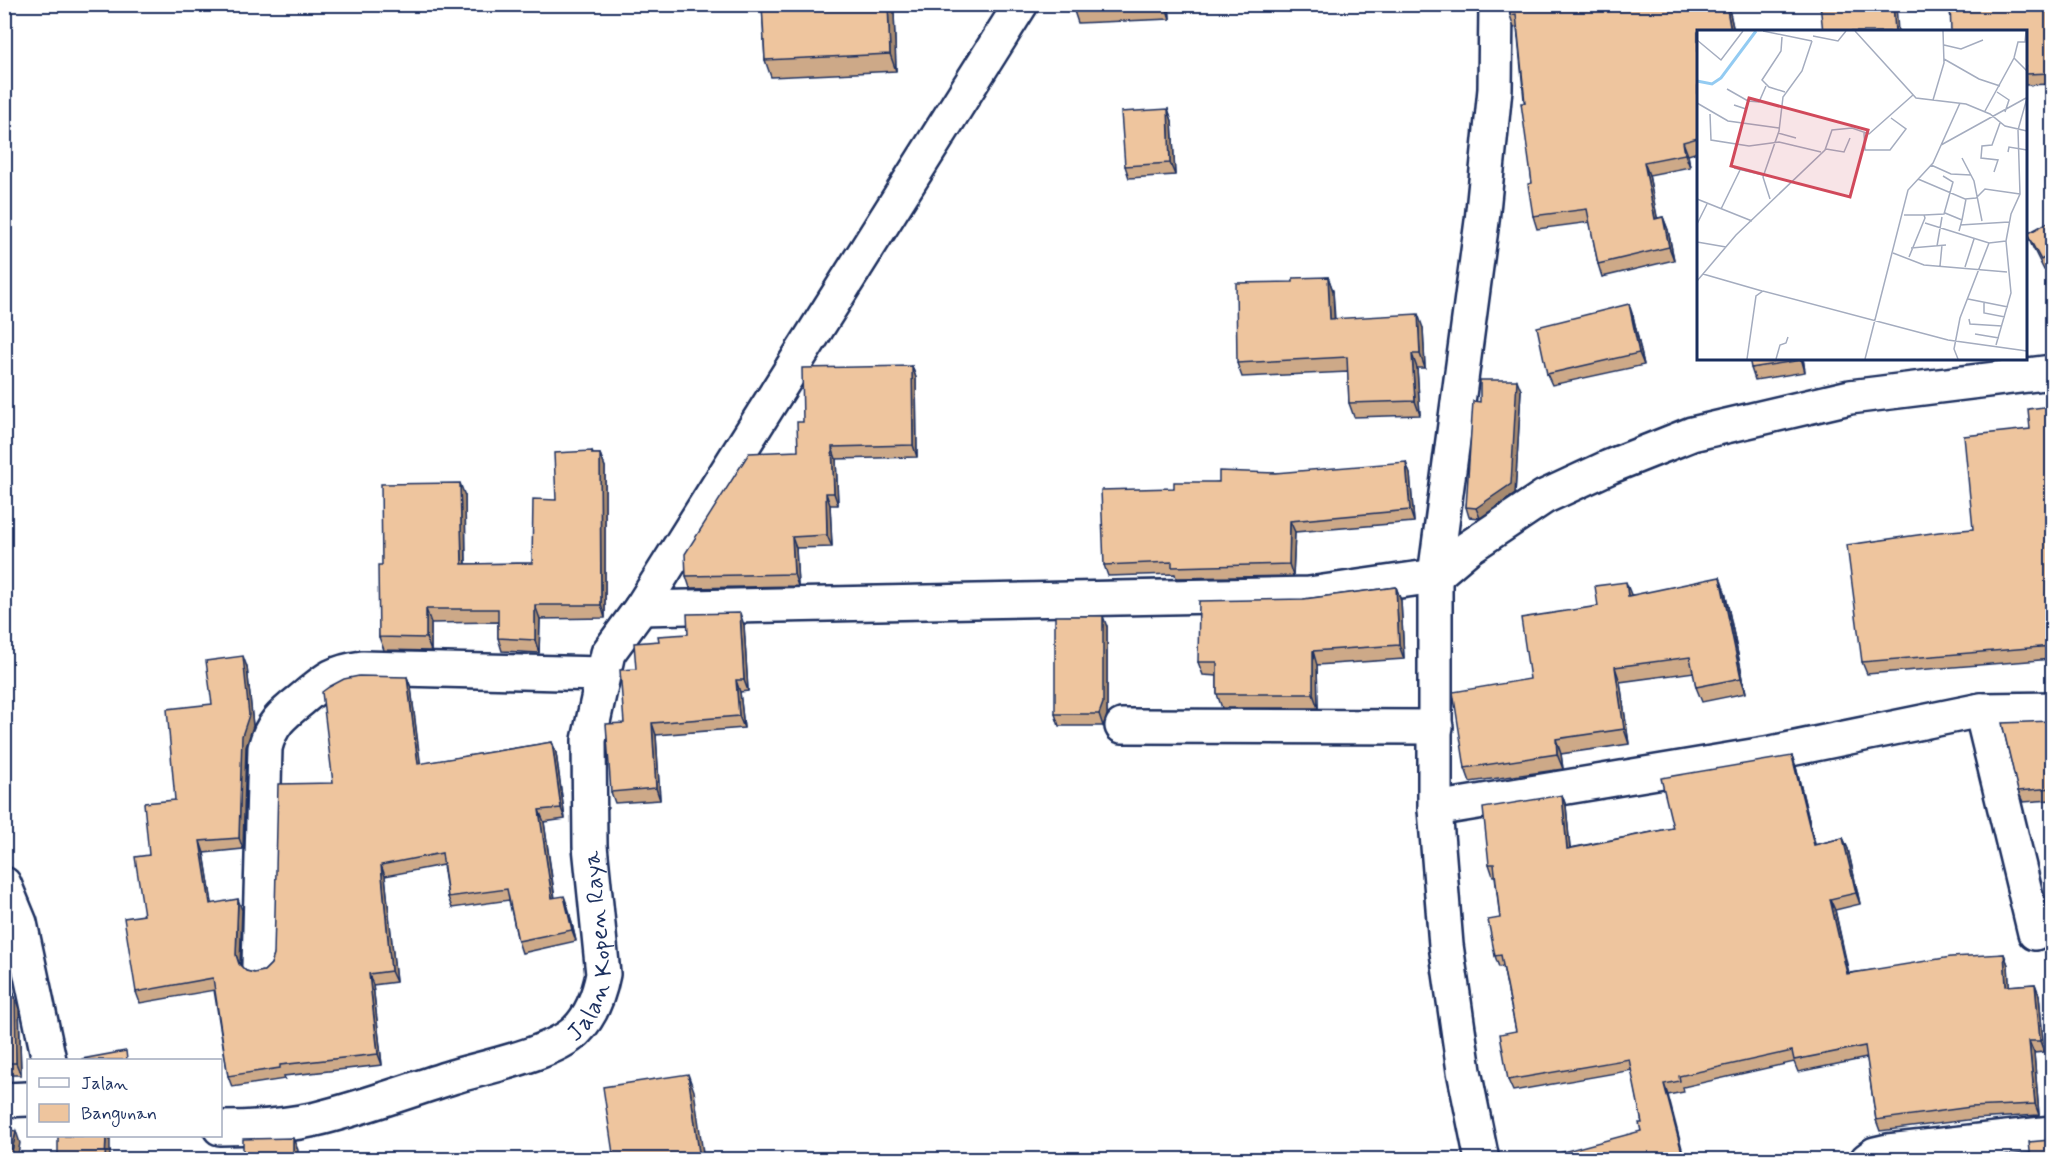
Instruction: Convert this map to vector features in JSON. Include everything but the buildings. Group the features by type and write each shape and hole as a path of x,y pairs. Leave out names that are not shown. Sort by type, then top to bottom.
{"street":[{"name":"Jalan Kopen Raya","path":"222,1128 265,1127 316,1119 552,1047 575,1032 589,1015 600,992 603,974 590,846 589,740 608,653 641,609 1021,4"},
{"path":"1482,1160 1464,1071 1446,945 1435,809 1436,576 1482,221 1496,89 1496,4"},
{"path":"641,609 1309,594 1436,576 1468,548 1544,497 1609,466 1692,434 1850,397 2052,372"},
{"path":"258,966 265,748 273,725 286,711 328,677 362,668 602,674"},
{"path":"1435,809 1771,753 1981,711 2052,709"},
{"path":"1981,711 2035,933"},
{"path":"1122,726 1436,727"},
{"path":"4,884 20,922 49,1059"},
{"path":"4,1100 27,1099"},
{"path":"1867,1160 1875,1154 1888,1151 2052,1133"}]}
